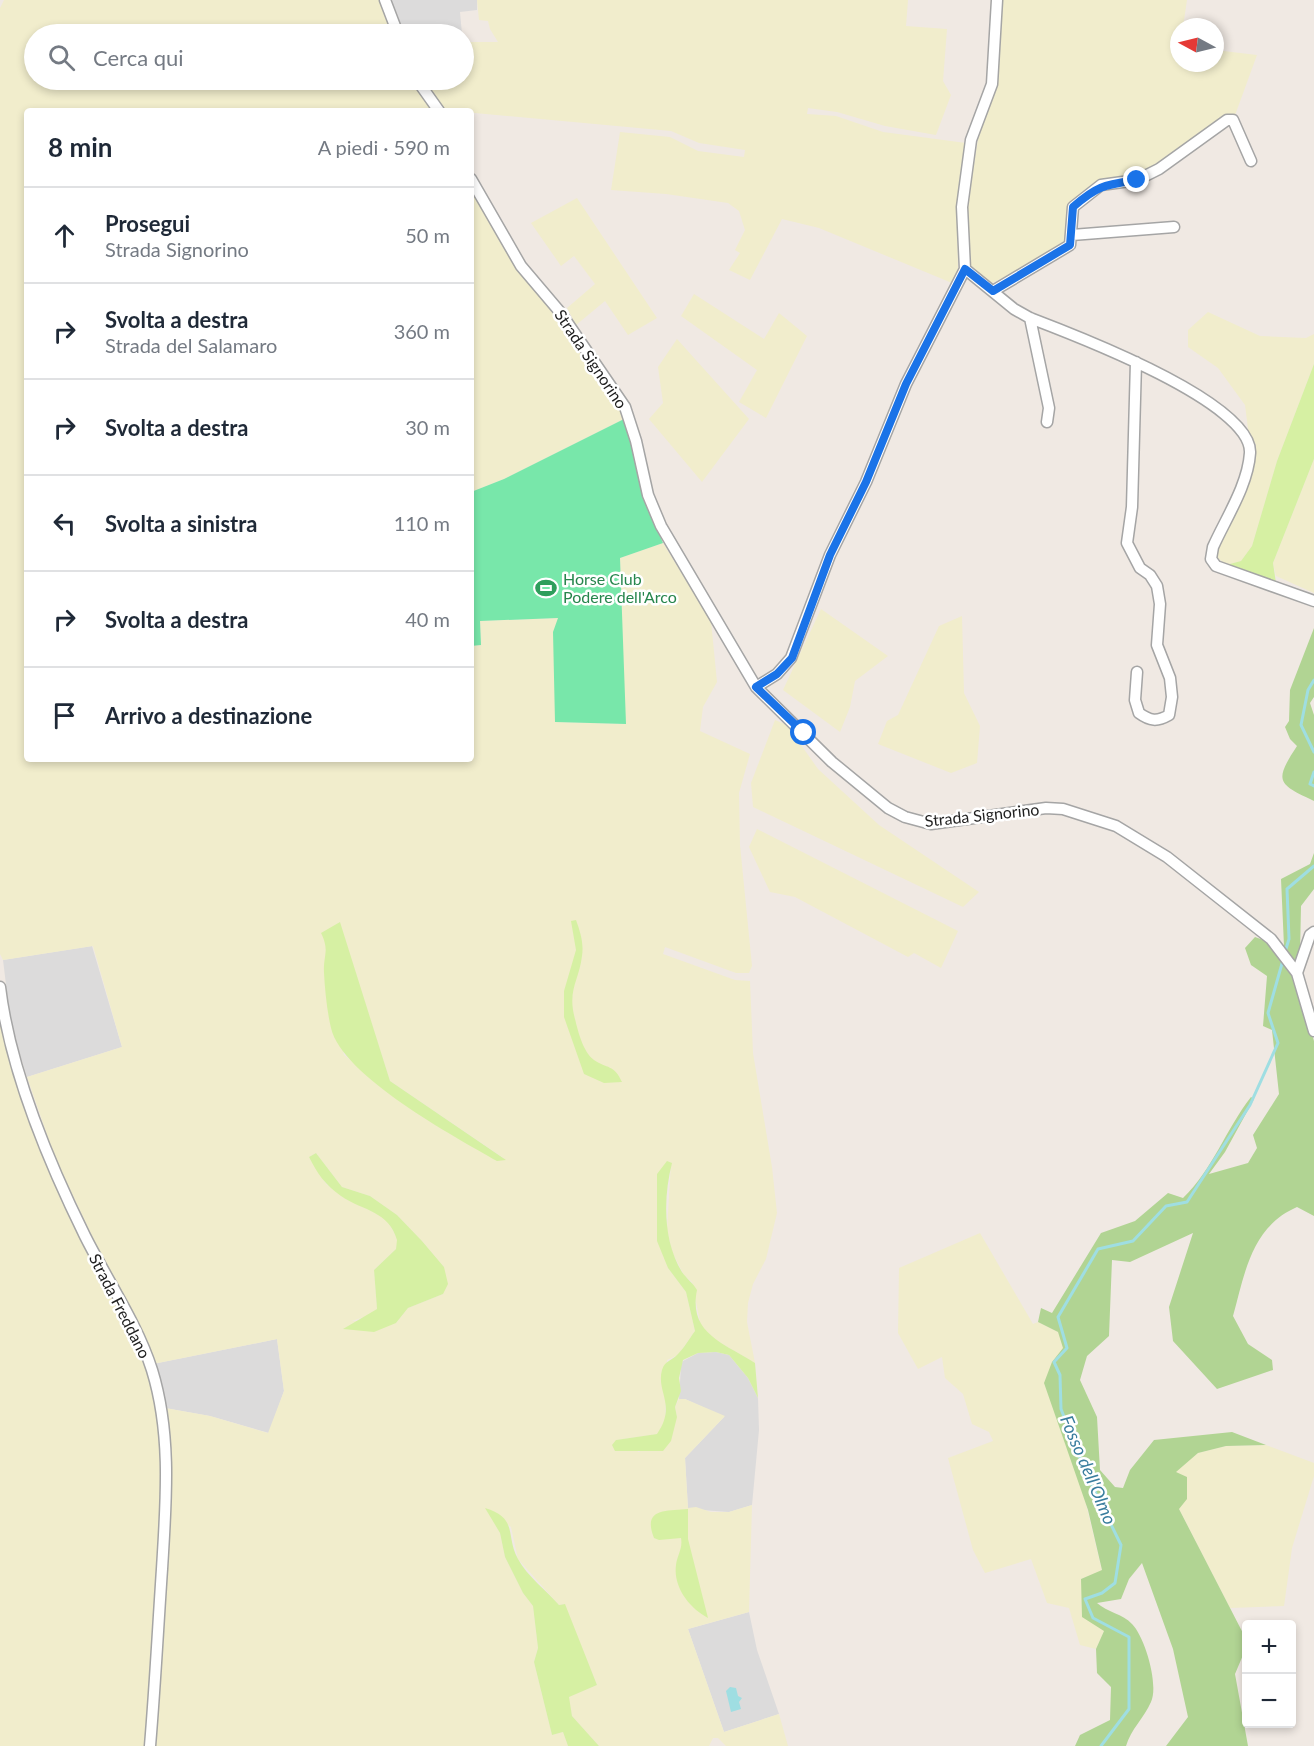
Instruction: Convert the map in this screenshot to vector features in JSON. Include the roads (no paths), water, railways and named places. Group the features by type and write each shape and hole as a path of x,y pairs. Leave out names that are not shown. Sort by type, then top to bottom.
{"street":[{"path":"385,0 394,24"},
{"path":"756,687 777,674 792,658 830,555 866,482 906,384 965,269 962,207 971,140 992,84 997,0"},
{"path":"424,90 437,108"},
{"path":"993,291 1070,245 1073,207 1083,198 1101,185 1137,180 1159,169 1227,120 1233,120 1251,161"},
{"name":"Strada Signorino","path":"474,184 521,266 560,312 625,407 636,441 648,495 661,526 756,687 832,762 888,808 918,823 931,824 1046,808 1063,809 1116,826 1167,857 1271,939 1297,973 1314,1031"},
{"path":"1072,235 1174,227"},
{"path":"965,269 1014,309 1030,318 1176,381 1212,404 1243,433 1251,451 1245,477 1213,547 1211,560 1216,566 1314,600"},
{"path":"1030,318 1049,408 1047,422"},
{"path":"1136,362 1132,507 1127,543 1140,568 1157,586 1160,604 1157,645 1170,678 1172,697 1169,715 1160,720 1149,720 1139,713 1135,700 1137,672"},
{"path":"1297,973 1310,934 1314,932"},
{"name":"Strada Freddano","path":"0,987 3,1015 24,1088 84,1235 137,1336 151,1369 164,1415 166,1503 150,1746"}],"water":[{"path":"730,1687 736,1688 738,1696 742,1698 739,1702 741,1709 731,1712 726,1691"}],"waterway":[{"path":"1314,680 1308,690 1301,725 1314,752"},
{"path":"1314,772 1310,784 1314,786"},
{"name":"Fosso dell'Olmo","path":"1285,952 1289,939 1287,889 1314,866"},
{"name":"Fosso dell'Olmo","path":"1101,1746 1129,1709 1129,1637 1093,1618 1085,1599 1102,1593 1115,1583 1121,1545 1085,1471 1061,1409 1060,1375 1054,1362 1067,1348 1058,1317 1098,1249 1133,1241 1166,1206 1187,1202 1250,1105 1278,1043 1268,1013 1283,960"}],"place":[{"name":"Horse Club Podere dell'Arco","path":"546,588"}]}
